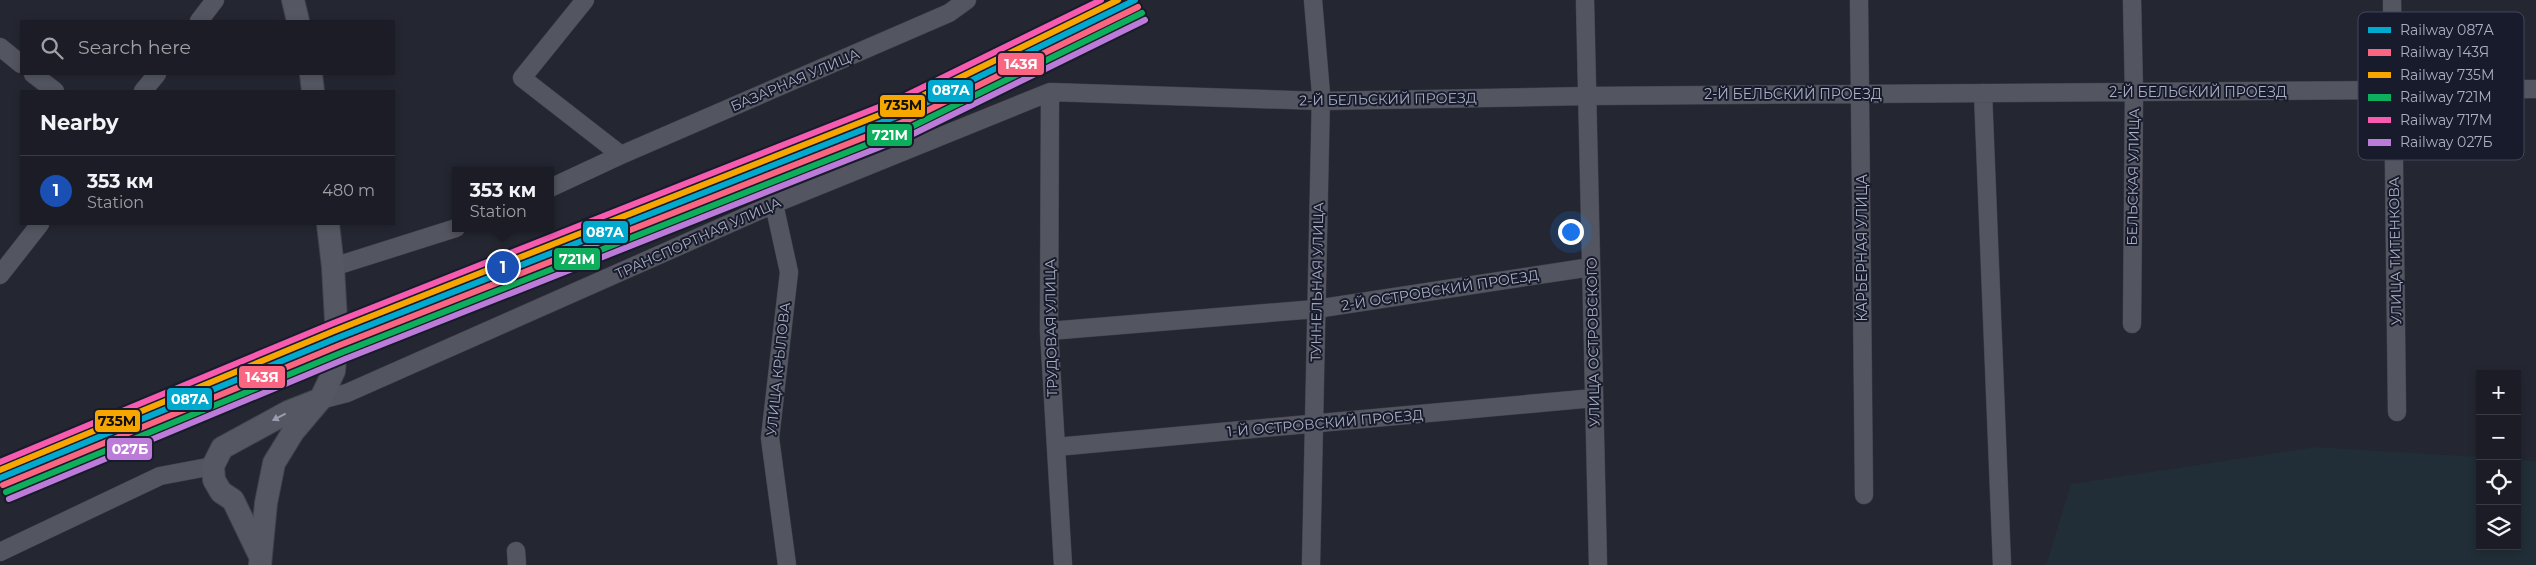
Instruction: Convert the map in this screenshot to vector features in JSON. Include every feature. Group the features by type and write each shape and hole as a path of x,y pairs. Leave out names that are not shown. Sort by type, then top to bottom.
{"main road":[{"path":"293,0 298,20"},
{"path":"311,75 313,90"},
{"path":"260,560 274,463 293,432 320,400 334,371 337,338 333,267 328,225"},
{"path":"260,560 233,500 221,492 214,480 213,466 222,448 280,416 320,400"},
{"path":"241,439 262,445 274,463"},
{"path":"233,500 254,500 270,487"}],"street":[{"path":"200,20 216,0"},
{"path":"585,0 522,78 620,155"},
{"name":"БАЗАРНАЯ УЛИЦА","path":"554,186 620,155 949,13 967,0"},
{"name":"ТУННЕЛЬНАЯ УЛИЦА","path":"1311,565 1321,101 1313,0"},
{"name":"УЛИЦА ОСТРОВСКОГО","path":"1585,0 1598,565"},
{"name":"КАРЬЕРНАЯ УЛИЦА","path":"1860,0 1864,495"},
{"name":"БЕЛЬСКАЯ УЛИЦА","path":"2132,0 2134,92 2132,324"},
{"path":"0,47 20,63"},
{"path":"34,75 54,90"},
{"path":"144,90 156,75"},
{"name":"2-Й БЕЛЬСКИЙ ПРОЕЗД","path":"1050,92 1321,101 1587,96 2358,90"},
{"name":"ТРАНСПОРТНАЯ УЛИЦА","path":"320,400 347,393 774,204 1050,92"},
{"name":"ТРУДОВАЯ УЛИЦА","path":"1050,92 1049,331 1063,565"},
{"path":"1984,93 2002,565"},
{"name":"УЛИЦА ТИТЕНКОВА","path":"2394,160 2397,412"},
{"name":"УЛИЦА КРЫЛОВА","path":"774,204 789,272 770,438 786,565"},
{"path":"0,275 39,225"},
{"path":"333,267 452,229"},
{"name":"2-Й ОСТРОВСКИЙ ПРОЕЗД","path":"1049,331 1316,309 1591,267"},
{"name":"1-Й ОСТРОВСКИЙ ПРОЕЗД","path":"1056,447 1594,398"},
{"path":"0,552 160,476 213,466"}],"shaded area":[{"path":"2316,447 2476,457 2476,550 2521,550 2521,460 2536,461 2536,565 2046,565 2071,484"}],"rail line":[{"name":"717М","path":"0,462 331,324 899,99 1101,0"},
{"name":"735М","path":"0,470 334,331 902,106 1118,0"},
{"name":"087А","path":"0,478 337,338 905,113 1135,0"},
{"name":"143Я","path":"3,485 340,345 908,120 1138,7"},
{"name":"721М","path":"6,492 343,352 911,127 1142,13"},
{"name":"027Б","path":"9,499 345,359 913,134 1145,20"}],"place":[{"name":"353 км","path":"503,267"}]}
